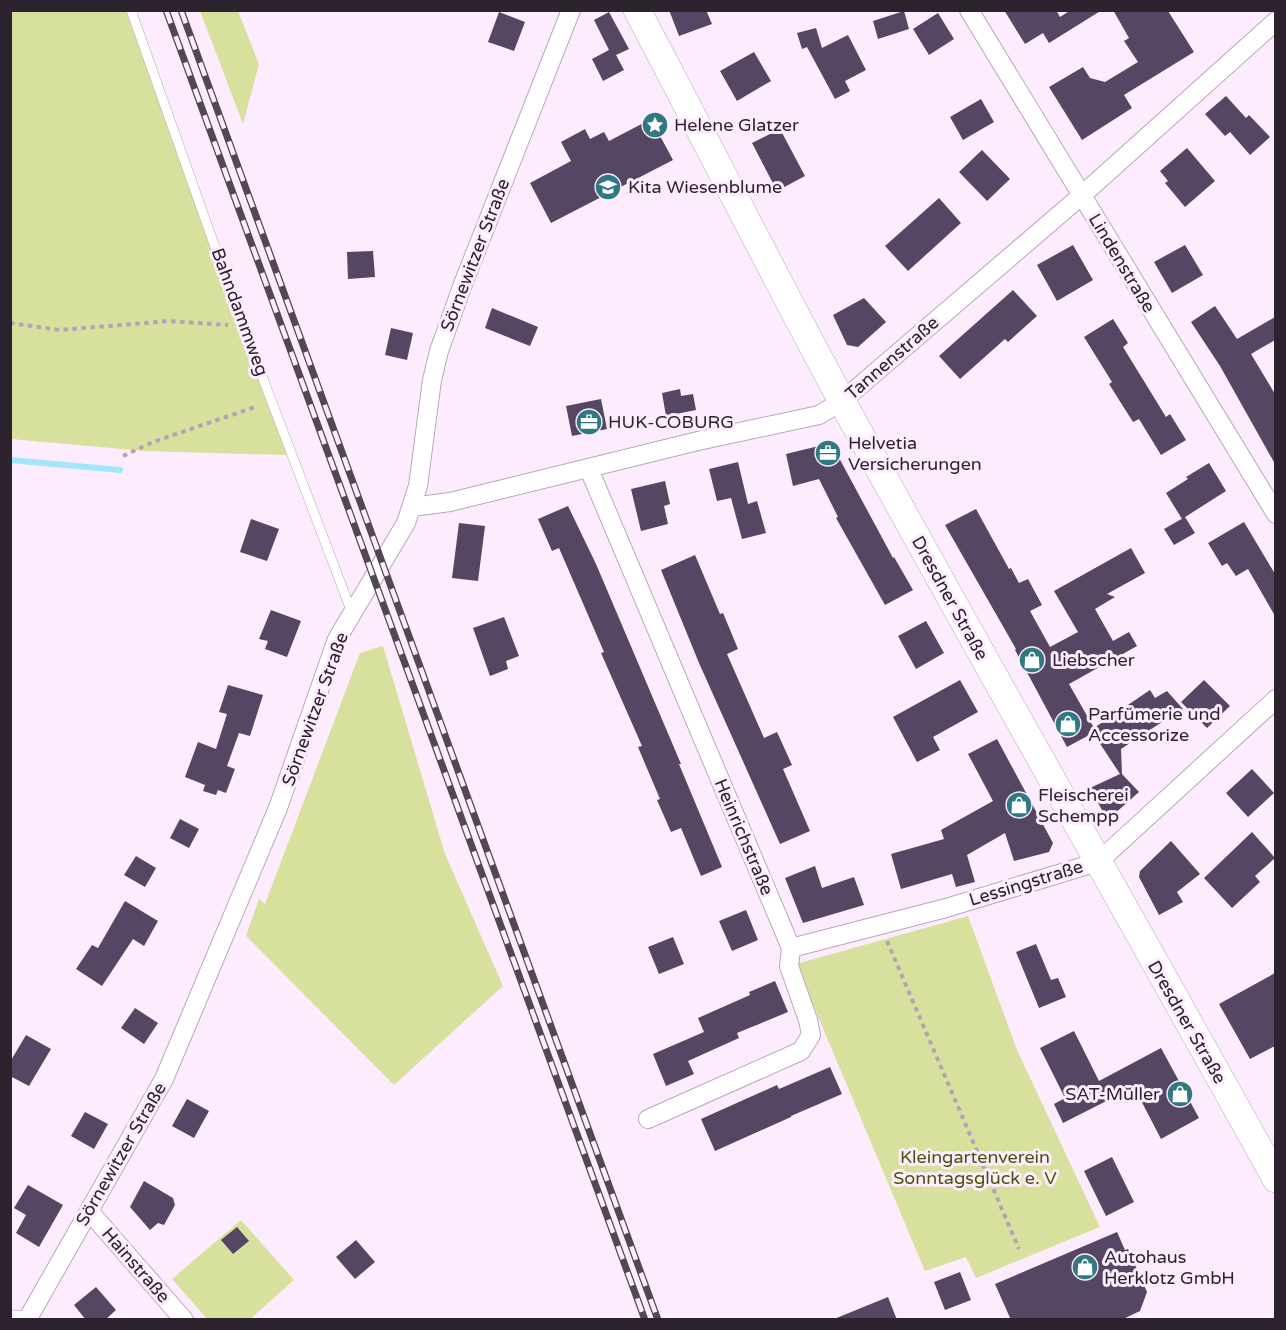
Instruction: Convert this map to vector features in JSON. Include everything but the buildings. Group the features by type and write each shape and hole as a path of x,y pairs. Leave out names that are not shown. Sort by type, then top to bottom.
{"main road":[{"name":"Dresdner Straße","path":"636,10 842,402 1275,1179"}],"street":[{"name":"Sörnewitzer Straße","path":"28,1318 164,1079 278,808 337,639 397,540 412,507 418,486 432,380 439,351 463,284 571,10"},
{"name":"Lindenstraße","path":"969,10 1275,514"},
{"name":"Tannenstraße","path":"412,507 450,502 698,441 819,415 842,402 1081,196 1275,21"},
{"name":"Heinrichstraße","path":"589,469 791,948 789,966 811,1035 801,1052 648,1119"},
{"name":"Lessingstraße","path":"791,948 946,908 1098,862 1275,699"},
{"name":"Hainstraße","path":"89,1211 184,1320"}],"lane":[{"name":"Bahndammweg","path":"131,10 243,326 352,613"},
{"path":"10,1315 28,1318"}],"path":[{"path":"10,323 60,330 169,321 243,326"},
{"path":"123,456 153,442 273,401"},
{"path":"880,925 1019,1249"}],"green space":[{"path":"10,11 126,11 287,455 144,451 11,439"},
{"path":"200,11 238,11 259,64 243,124"},
{"path":"383,646 445,854 503,986 394,1085 246,936 259,899 265,904 360,653"},
{"name":"Kleingartenverein Sonntagsglück e. V","path":"968,916 1017,1050 1100,1227 976,1278 966,1257 925,1271 796,964"},
{"path":"241,1220 294,1280 250,1319 208,1320 172,1279"}],"waterway":[{"path":"10,460 120,470"}],"railway":[{"path":"166,10 645,1320"},
{"path":"181,10 658,1320"}],"place":[{"name":"Helene Glatzer","path":"655,125"},
{"name":"Kita Wiesenblume","path":"608,187"},
{"name":"HUK-COBURG","path":"589,422"},
{"name":"Helvetia Versicherungen","path":"828,453"},
{"name":"Liebscher","path":"1032,660"},
{"name":"Parfümerie und Accessorize","path":"1068,724"},
{"name":"Fleischerei Schempp","path":"1019,805"},
{"name":"SAT-Müller","path":"1180,1094"},
{"name":"Autohaus Herklotz GmbH","path":"1085,1267"}]}
